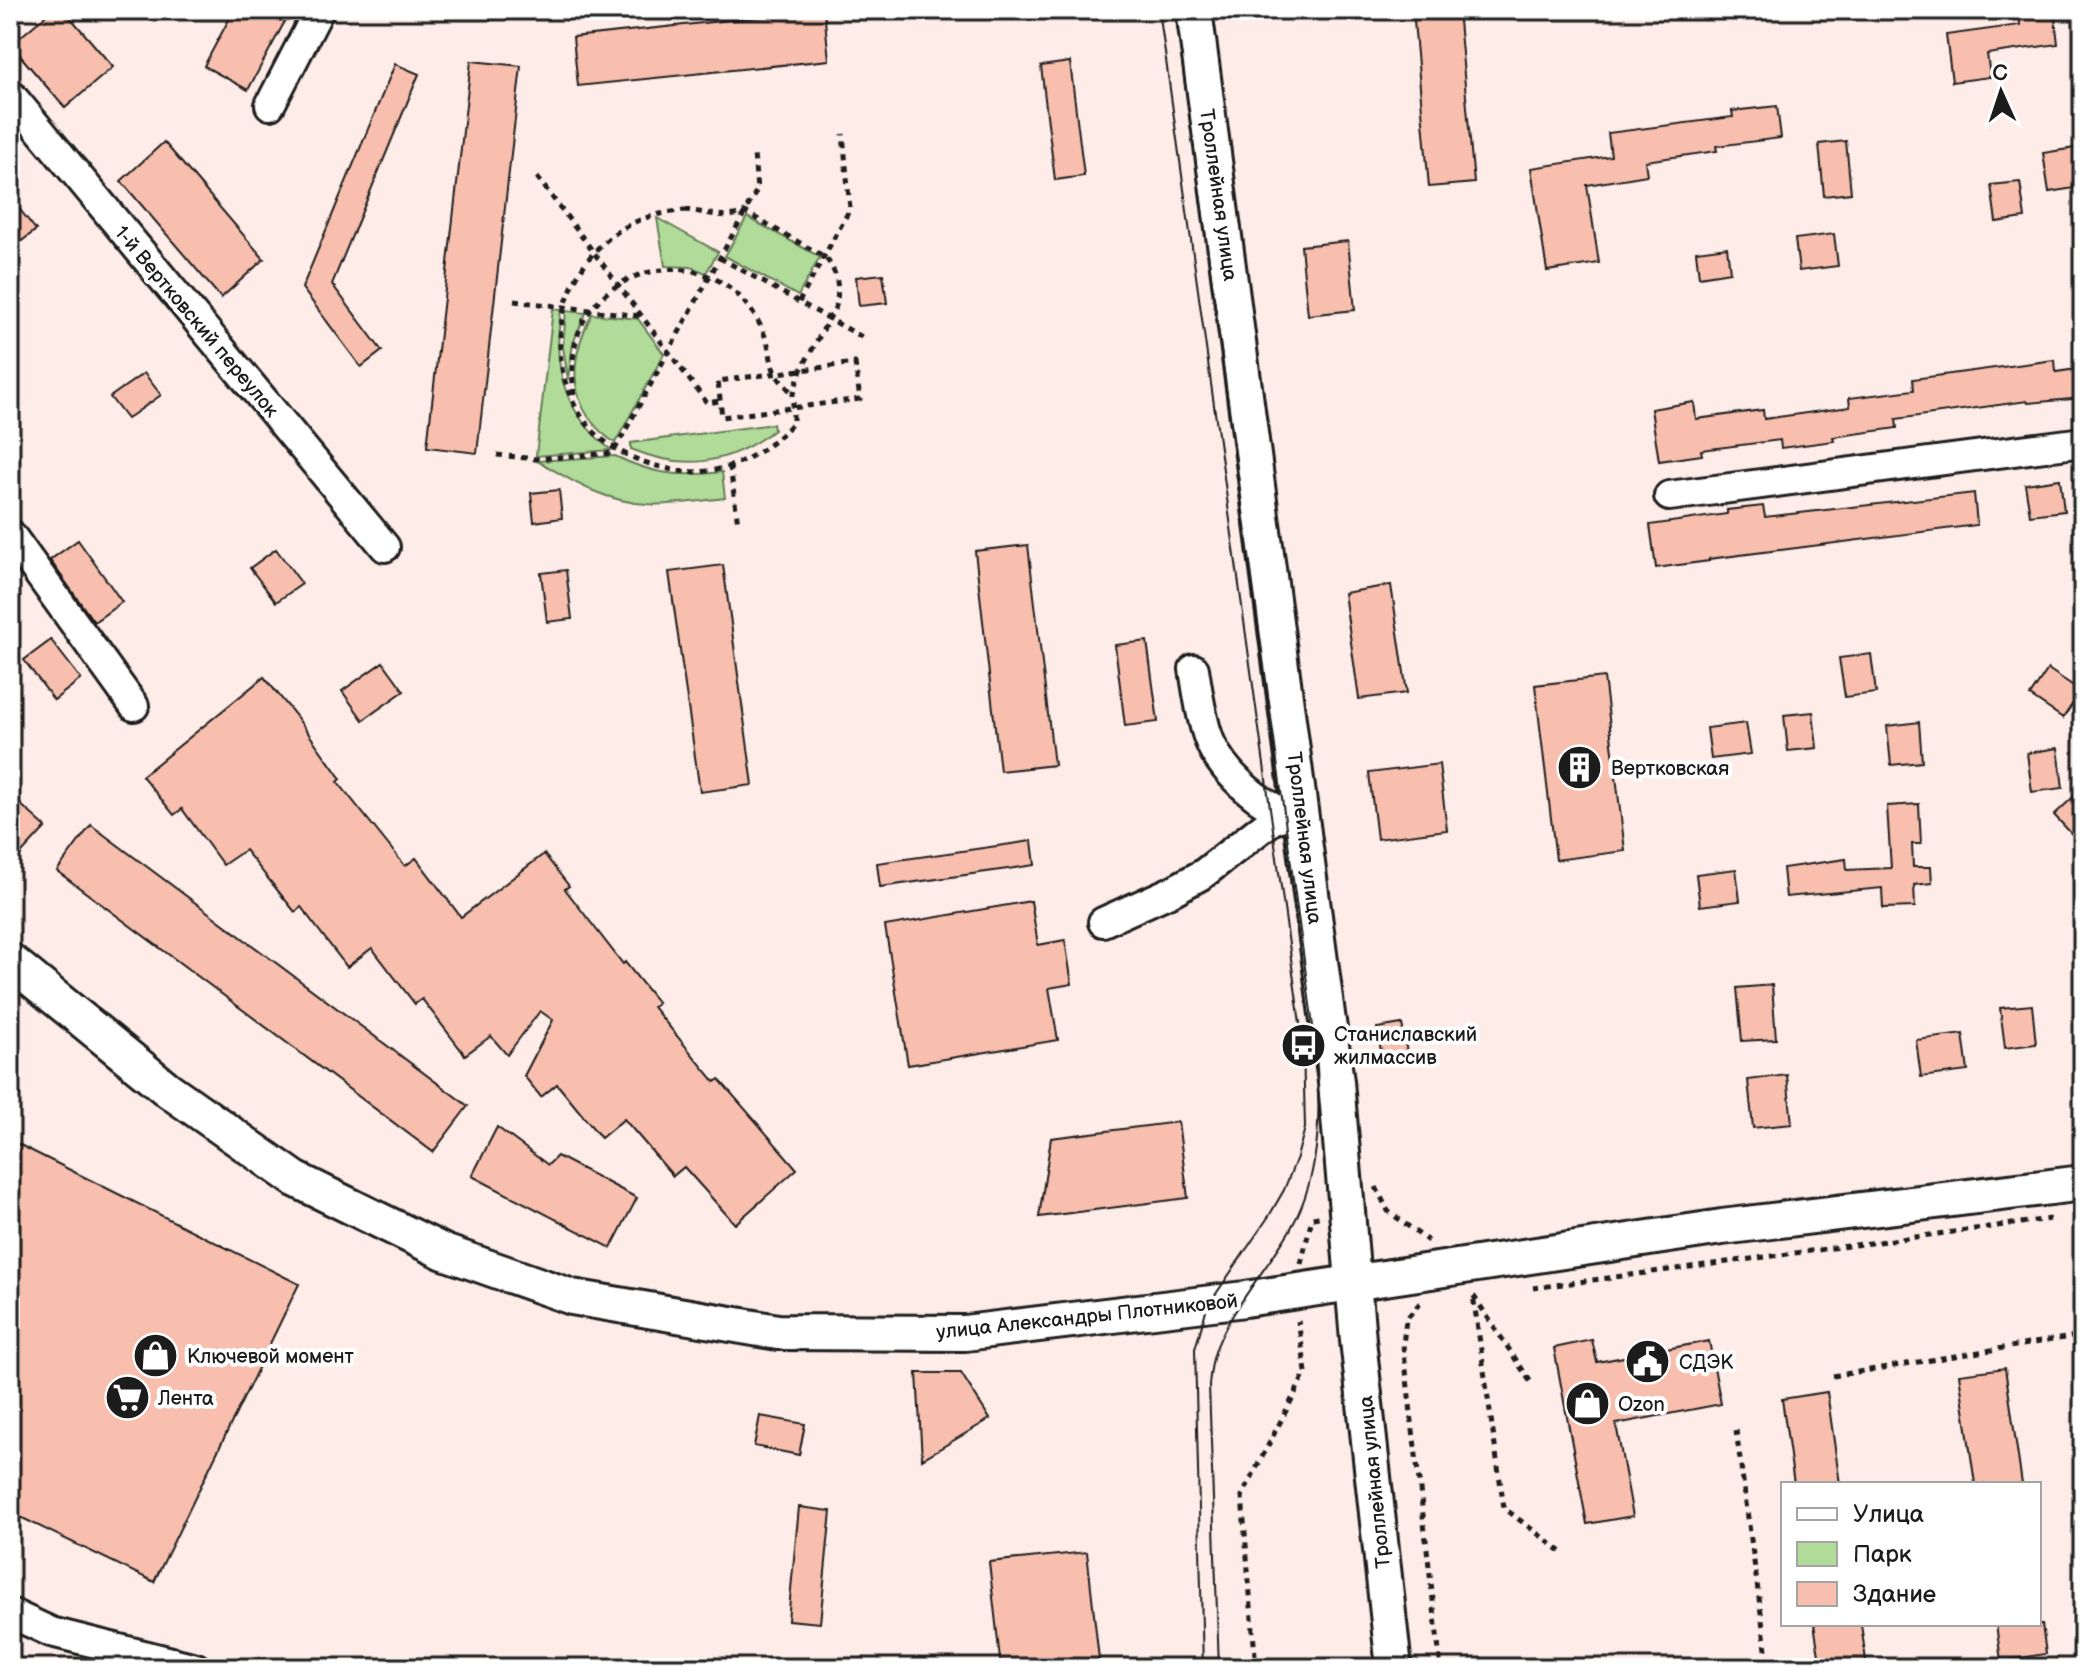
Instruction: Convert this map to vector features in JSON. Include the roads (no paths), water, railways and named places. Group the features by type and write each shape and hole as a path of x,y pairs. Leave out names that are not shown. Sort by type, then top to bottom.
{"main road":[{"name":"Троллейная улица","path":"1194,10 1294,815 1336,1082 1353,1284 1394,1668"},
{"name":"улица Александры Плотниковой","path":"10,961 167,1089 295,1179 444,1252 572,1297 778,1332 965,1333 1353,1284 1722,1227 2083,1183"}],"street":[{"path":"270,105 319,10"},
{"name":"1-й Вертковский переулок","path":"11,96 385,547"},
{"path":"1669,496 2083,442"},
{"path":"10,534 134,706"},
{"path":"1194,669 1203,723 1211,746 1241,783 1270,808 1294,815"},
{"path":"1103,922 1195,879 1272,820 1294,815"},
{"path":"10,1613 51,1632 196,1668"}],"tram line":[{"path":"1159,10 1303,1045 1305,1128 1297,1157 1284,1190 1269,1216 1207,1307 1195,1349 1203,1668"},
{"path":"1175,10 1314,1034 1318,1084 1314,1159 1301,1207 1290,1230 1227,1325 1211,1366 1209,1385 1219,1668"}],"place":[{"name":"Вертковская","path":"1580,768"},
{"name":"Станиславский жилмассив","path":"1303,1045"},
{"name":"Ключевой момент","path":"156,1356"},
{"name":"СДЭК","path":"1648,1362"},
{"name":"Лента","path":"127,1398"},
{"name":"Ozon","path":"1587,1404"}]}
